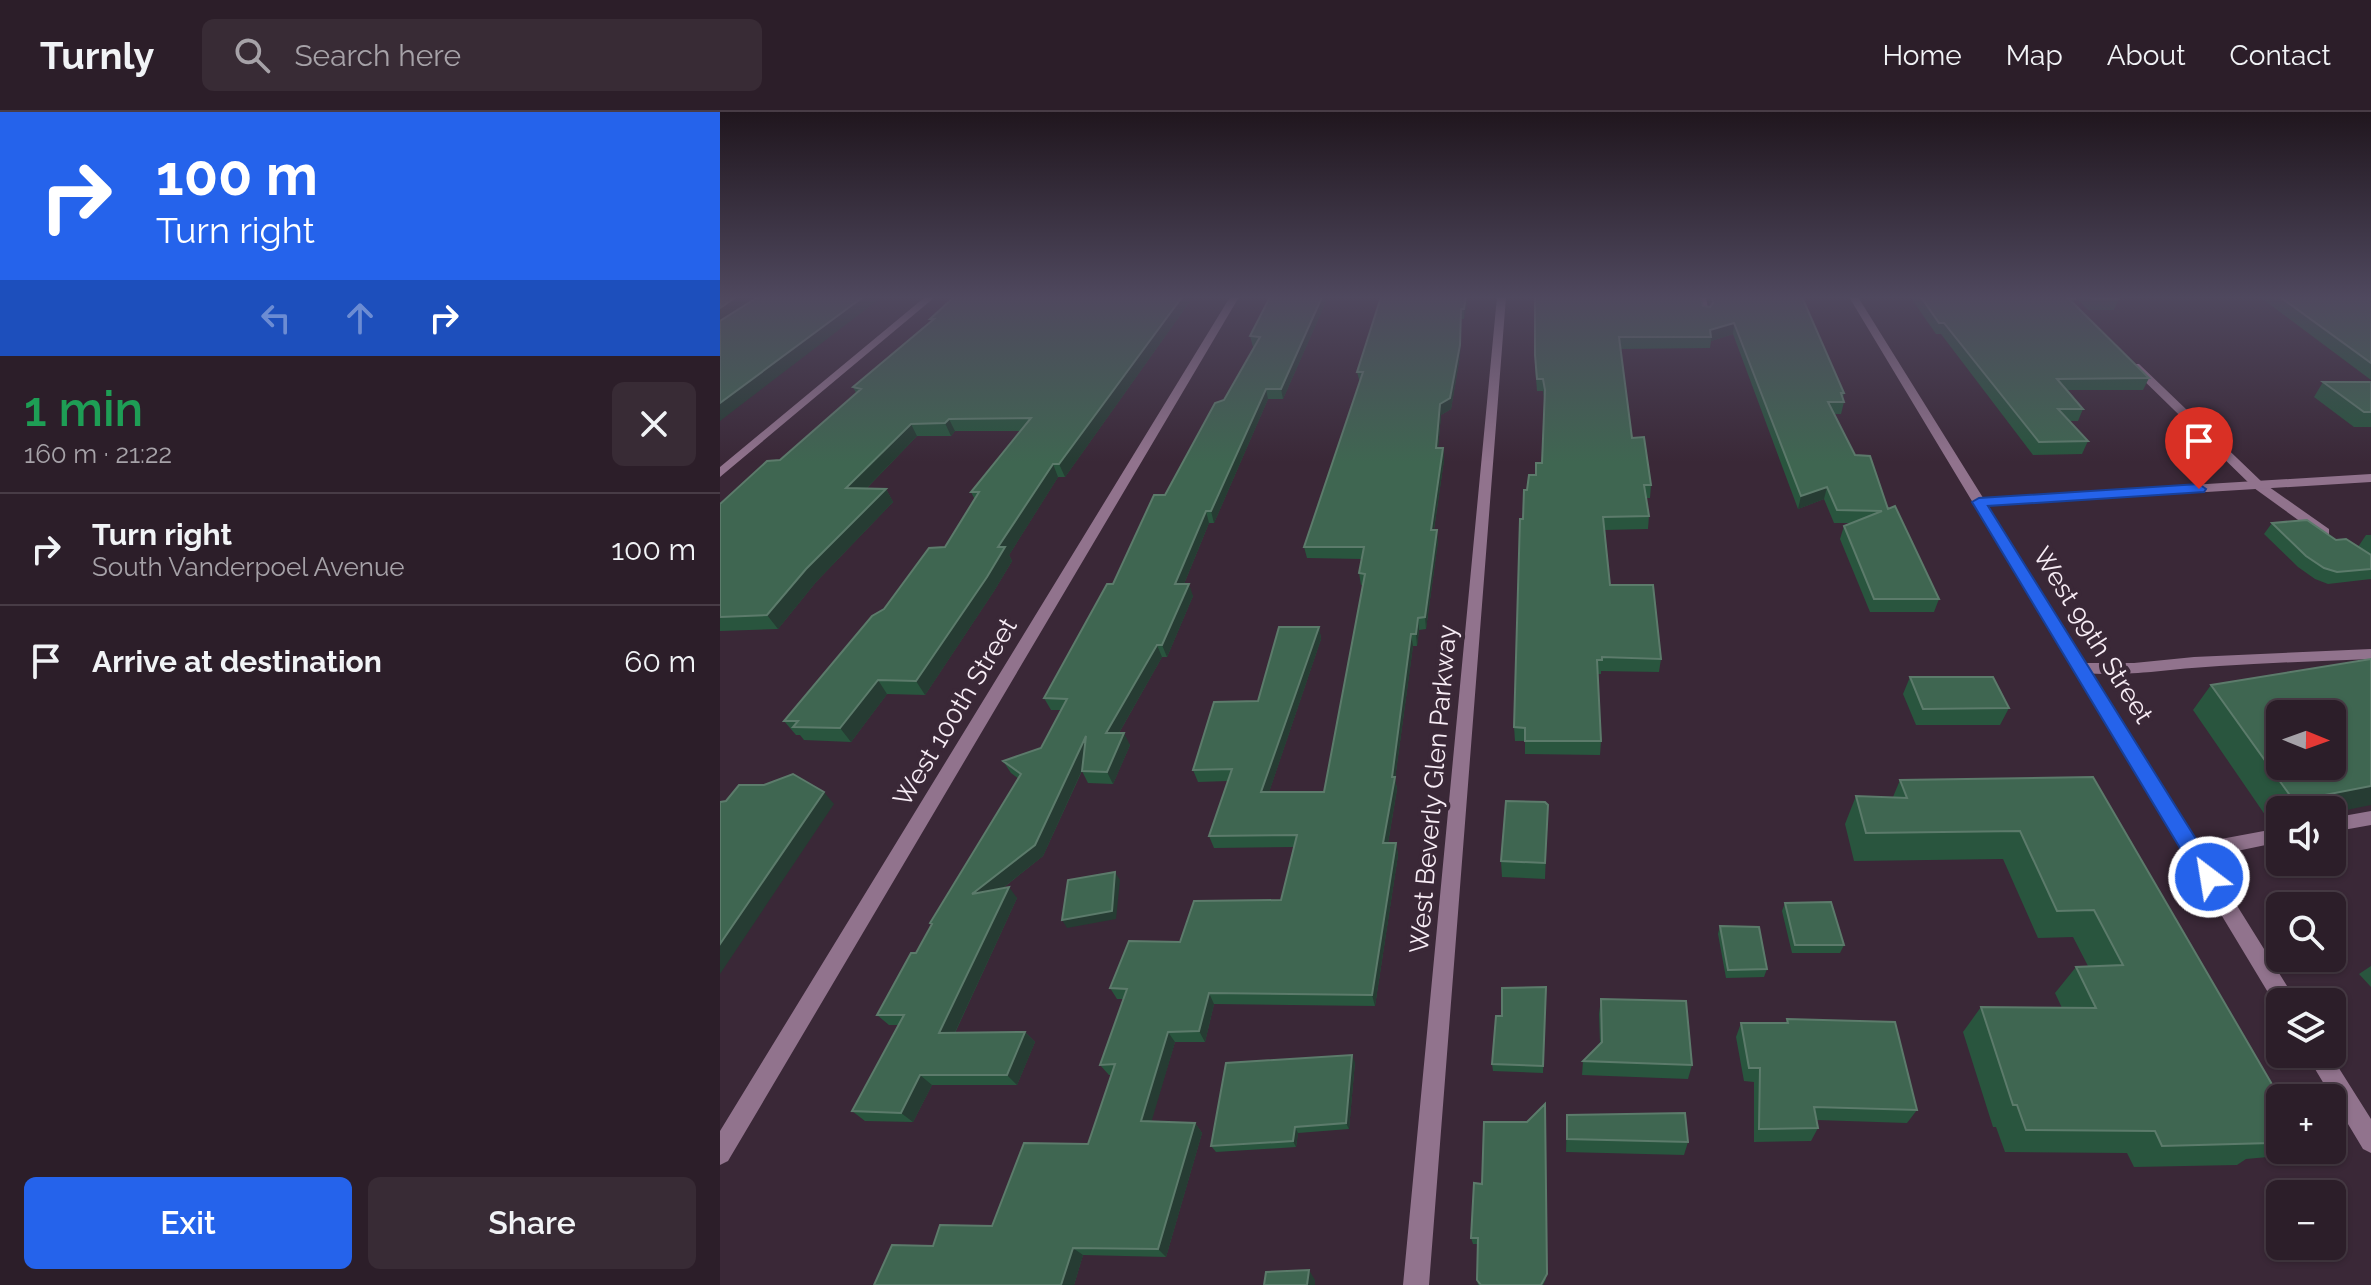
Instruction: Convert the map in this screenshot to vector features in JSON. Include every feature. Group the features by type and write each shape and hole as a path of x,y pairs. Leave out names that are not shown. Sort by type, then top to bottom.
{"street":[{"path":"720,473 865,352"},
{"name":"West 100th Street","path":"720,1153 1202,352"},
{"name":"West Beverly Glen Parkway","path":"1416,1285 1497,352"},
{"name":"West 99th Street","path":"1887,352 2277,988"},
{"path":"2121,352 2258,485 2334,540"},
{"path":"1979,502 2371,478"},
{"path":"2081,668 2371,654"},
{"path":"2346,822 2371,818"},
{"path":"2194,852 2266,838"},
{"path":"2326,1068 2371,1141"}],"building":[{"path":"720,352 789,352 720,403"},
{"path":"895,352 1142,352 1059,464 1053,464 998,547 1005,547 987,577 916,681 878,680 840,728 793,727 798,721 784,721 872,616 884,609 929,548 945,547 979,492 971,492 1031,418 949,419 945,423 911,424 846,488 886,489 806,569 767,615 720,617 720,504 767,461 780,460 861,389 853,387"},
{"path":"1252,352 1298,352 1281,389 1266,389 1211,511 1206,511 1175,584 1189,584 1162,645 1157,645 1106,733 1124,733 1107,772 1082,771 1086,736 1035,845 972,894 1009,887 939,1033 1025,1032 1007,1075 920,1075 901,1113 852,1111 904,1015 877,1015 911,953 916,953 930,923 1021,774 1003,761 1041,748 1067,699 1044,698 1107,584 1113,584 1154,495 1165,495 1215,403 1224,400"},
{"path":"1363,352 1459,352 1450,398 1440,404 1436,448 1443,448 1431,530 1437,530 1425,617 1418,618 1416,634 1411,634 1392,777 1395,777 1383,843 1396,843 1372,995 1209,993 1199,1031 1168,1032 1141,1121 1195,1123 1158,1249 1073,1248 1061,1285 874,1285 892,1245 933,1246 940,1225 992,1226 1024,1143 1088,1144 1115,1064 1100,1065 1127,989 1110,988 1129,941 1180,942 1194,901 1281,900 1297,835 1209,836 1232,769 1193,770 1214,702 1258,701 1279,627 1319,627 1261,792 1324,792 1365,574 1359,573 1364,547 1304,547 1363,372 1357,372"},
{"path":"1535,352 1621,352 1632,438 1644,437 1651,485 1644,485 1649,516 1603,517 1610,585 1653,585 1661,659 1602,657 1602,660 1597,660 1601,741 1525,741 1525,728 1514,727 1520,519 1523,519 1524,490 1527,490 1529,475 1536,475 1536,463 1542,463 1545,390 1543,379 1537,379"},
{"path":"1745,352 1826,352 1844,393 1841,393 1844,402 1828,402 1855,455 1870,456 1888,509 1895,506 1939,599 1874,599 1844,526 1882,511 1837,510 1827,487 1801,496"},
{"path":"1967,352 2122,352 2149,378 2057,379 2083,409 2058,409 2088,441 2039,442"},
{"path":"2355,352 2371,352 2371,363"},
{"path":"2323,382 2371,382 2371,412 2364,412"},
{"path":"2307,520 2336,540 2346,539 2371,555 2371,569 2337,572 2324,568 2306,556 2272,523"},
{"path":"2371,659 2371,786 2320,796 2290,796 2279,780 2346,780 2346,700 2266,700 2266,762 2211,685"},
{"path":"1910,677 1993,677 2009,708 1923,709"},
{"path":"793,774 824,792 720,944 720,802 726,801 739,785 764,785"},
{"path":"2093,777 2272,1084 2266,1084 2266,1143 2162,1146 2155,1131 2026,1130 2017,1105 2013,1105 1981,1007 2096,1008 2076,967 2123,965 2094,910 2057,911 2020,831 1866,833 1856,796 1907,798 1900,780"},
{"path":"1506,801 1545,802 1548,805 1545,863 1501,861"},
{"path":"1115,872 1112,911 1062,920 1068,880"},
{"path":"1831,902 1844,945 1795,945 1785,903"},
{"path":"1720,926 1759,927 1767,969 1728,970"},
{"path":"1546,987 1543,1066 1492,1064 1496,1016 1502,1016 1502,988"},
{"path":"1601,999 1686,1001 1692,1065 1583,1061 1602,1042"},
{"path":"1787,1019 1895,1022 1917,1110 1814,1107 1818,1128 1759,1129 1760,1068 1749,1068 1741,1023 1788,1023"},
{"path":"1352,1055 1346,1123 1295,1127 1293,1141 1211,1146 1226,1063"},
{"path":"1545,1104 1547,1274 1541,1285 1481,1285 1477,1280 1478,1238 1471,1238 1474,1183 1482,1184 1484,1122 1527,1122"},
{"path":"1685,1113 1688,1142 1567,1139 1567,1115"},
{"path":"1309,1270 1307,1285 1264,1285 1266,1272"}],"route":[{"path":"2199,489 1979,502 2209,877"}]}
